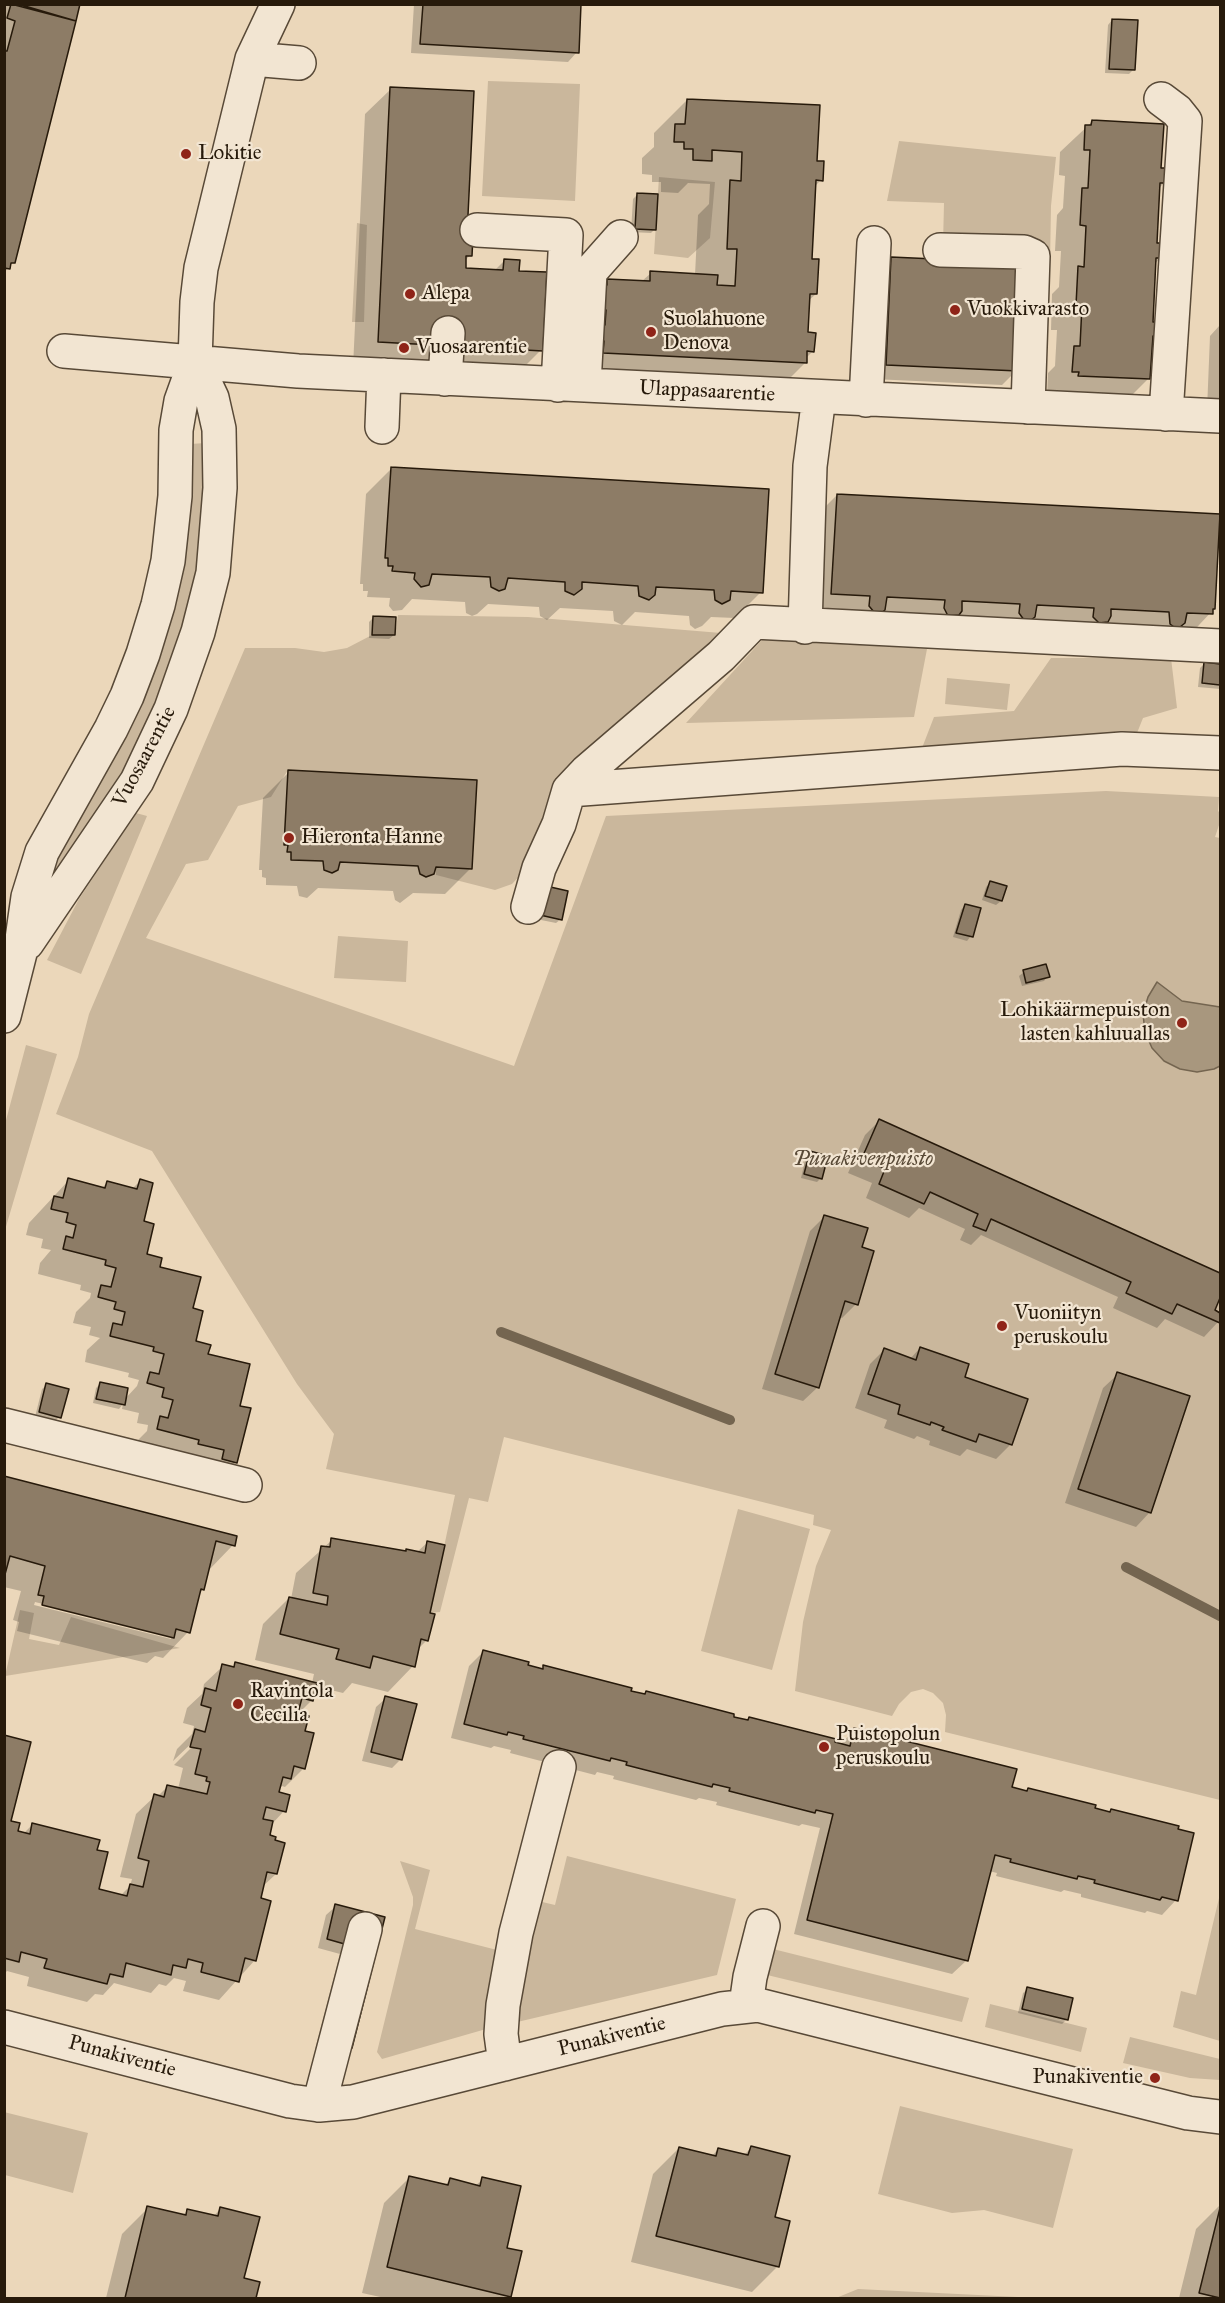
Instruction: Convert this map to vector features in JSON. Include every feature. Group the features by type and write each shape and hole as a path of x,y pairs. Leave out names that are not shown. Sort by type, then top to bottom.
{"street":[{"name":"Vuosaarentie","path":"252,4 252,59"},
{"name":"Vuosaarentie","path":"4,1016 20,953 28,897 42,852 127,696 158,606 168,561 175,496 176,430 181,401 195,362 197,302 201,268 252,59 278,4"},
{"path":"252,59 299,63"},
{"path":"1161,99 1177,111 1185,121 1166,414"},
{"path":"477,230 566,235 571,385"},
{"path":"571,385 590,272 621,237"},
{"path":"866,400 880,315 874,243"},
{"path":"940,250 1024,252 1033,256 1028,407"},
{"path":"445,379 448,333"},
{"name":"Ulappasaarentie","path":"64,351 298,371 1221,416"},
{"name":"Vuosaarentie","path":"20,953 137,781 171,709 198,632 213,573 220,488 219,429 212,398 195,362"},
{"path":"382,427 384,375"},
{"path":"805,627 810,466 819,397"},
{"path":"528,907 539,868 559,824 569,790 586,772 721,656 754,622 805,627 1221,646"},
{"path":"569,790 1122,749 1221,753"},
{"path":"4,1425 245,1485"},
{"path":"505,2064 501,2034 516,1933 560,1767"},
{"path":"746,2005 750,1977 763,1926"},
{"path":"319,2105 365,1929"},
{"name":"Punakiventie","path":"4,2027 290,2101 319,2105 353,2102 722,2009 746,2005 772,2007 1188,2113 1221,2117"}],"green space":[{"path":"488,81 580,84 575,201 482,196"},
{"path":"899,141 1056,157 1051,206 1050,264 1033,263 943,245 944,203 887,201"},
{"path":"659,177 715,182 710,238 688,258 654,254"},
{"path":"357,223 367,225 364,322 352,322"},
{"path":"206,443 202,559 185,634 129,772 56,872 52,872 72,819 112,754 190,444"},
{"name":"Punakivenpuisto","path":"398,615 528,617 721,633 722,640 553,784 530,865 512,884 495,890 436,875 436,867 472,869 476,780 288,770 271,797 238,806 208,860 186,864 146,938 514,1066 606,816 1106,791 1219,797 1220,822 1215,837 1220,838 1220,1800 945,1732 946,1715 943,1703 933,1693 923,1689 911,1692 899,1704 892,1716 795,1691 803,1622 816,1566 831,1530 813,1525 814,1515 504,1437 488,1502 469,1498 440,1612 430,1613 455,1495 326,1469 334,1434 297,1384 152,1151 56,1114 78,1057 89,1014 245,648 295,648 324,652 347,648 372,635 395,635"},
{"path":"763,639 927,649 914,717 686,723"},
{"path":"1051,658 1171,658 1177,708 1143,718 1137,733 959,754 922,748 934,717 1014,711"},
{"path":"947,678 1010,684 1007,710 945,704"},
{"path":"136,813 147,816 81,974 47,960 79,899"},
{"path":"338,936 408,941 406,982 334,978"},
{"path":"26,1045 57,1054 5,1230 5,1124"},
{"path":"738,1509 810,1529 772,1670 701,1651"},
{"path":"20,1610 34,1613 29,1639 59,1645 71,1617 180,1648 5,1676"},
{"path":"567,1856 736,1899 717,1975 513,2023 538,1901 555,1905"},
{"path":"400,1861 430,1870 415,1929 497,1950 493,2027 382,2059 377,2052 413,1905 413,1897"},
{"path":"1220,1894 1220,2041 1173,2027 1181,1991 1196,1995"},
{"path":"769,1948 969,1998 962,2022 763,1974"},
{"path":"990,2004 1087,2028 1081,2052 985,2027"},
{"path":"1130,2037 1220,2059 1220,2080 1190,2078 1123,2063"},
{"path":"900,2106 1073,2149 1053,2228 984,2210 952,2213 878,2194"},
{"path":"4,2112 88,2133 73,2193 5,2175"},
{"path":"858,2289 1038,2298 836,2298"}],"shaded area":[{"name":"Lohikäärmepuiston lasten kahluuallas","path":"1157,982 1182,1001 1220,1007 1220,1066 1197,1072 1180,1069 1164,1061 1152,1048 1145,1032 1143,1014 1148,997"}],"building":[{"path":"11,4 76,21 15,263 11,263 10,269 4,268 4,51 7,51 15,21 7,18"},
{"path":"18,4 80,4 76,21"},
{"path":"423,4 581,4 579,53 420,44"},
{"path":"1112,19 1138,20 1135,70 1109,69"},
{"path":"390,87 474,91 468,215 474,215 472,256 466,256 466,268 503,270 504,259 520,260 519,271 547,272 543,351 378,342"},
{"path":"687,99 820,105 817,161 824,161 823,181 816,180 812,259 819,259 817,294 810,294 808,332 816,333 814,352 807,351 807,363 603,353 604,341 594,341 595,324 605,325 606,310 597,310 598,285 607,285 607,279 650,281 650,271 718,275 717,285 735,286 737,249 727,249 730,180 741,181 742,152 712,150 712,161 693,160 693,149 684,149 684,142 674,142 675,124 685,124"},
{"path":"1092,120 1164,124 1161,168 1167,168 1166,183 1160,183 1157,243 1163,243 1163,258 1156,258 1153,322 1159,322 1158,337 1153,336 1150,379 1078,376 1079,372 1072,372 1074,346 1080,346 1082,305 1076,305 1078,266 1084,267 1086,226 1080,225 1082,188 1088,188 1090,150 1084,150 1085,125 1091,125"},
{"path":"637,193 658,194 656,230 635,229"},
{"name":"Vuokkivarasto","path":"891,257 1023,263 1018,371 886,365"},
{"path":"391,467 769,489 763,593 731,591 730,600 722,604 715,600 714,590 656,587 655,595 649,600 639,596 638,586 582,582 582,589 574,595 565,591 565,582 508,578 505,589 499,591 491,587 490,577 432,574 429,585 421,587 414,579 415,573 392,571 393,566 388,566 388,558 385,558"},
{"path":"837,494 1220,514 1215,609 1213,609 1213,614 1187,613 1185,623 1180,627 1170,624 1169,612 1111,609 1108,622 1099,623 1093,617 1094,608 1037,605 1035,617 1031,620 1024,620 1019,613 1020,604 962,601 962,611 959,615 948,616 944,608 945,600 887,597 885,610 881,613 874,612 869,606 870,596 831,594"},
{"path":"373,616 396,617 395,635 372,635"},
{"path":"1204,662 1220,664 1220,685 1202,683"},
{"path":"288,770 477,780 472,869 436,867 434,874 426,877 420,874 418,866 340,862 338,870 332,873 324,870 323,861 291,860 291,852 287,852 288,845 284,845"},
{"path":"990,881 1007,886 1002,901 985,896"},
{"path":"546,886 568,891 562,920 540,915"},
{"path":"965,904 981,908 973,937 956,933"},
{"path":"1046,964 1050,977 1026,983 1023,970"},
{"path":"879,1119 1220,1273 1220,1298 1215,1310 1220,1313 1220,1323 1177,1304 1172,1314 1126,1293 1131,1282 991,1219 986,1231 973,1226 978,1214 930,1192 924,1204 879,1184 885,1169 862,1158"},
{"path":"810,1151 828,1156 822,1179 804,1174"},
{"path":"68,1178 105,1188 107,1181 137,1189 140,1179 153,1183 144,1221 154,1224 147,1254 162,1258 160,1267 201,1277 193,1308 203,1311 196,1341 211,1345 208,1354 250,1364 240,1406 251,1408 237,1463 222,1459 224,1450 198,1444 199,1440 157,1429 160,1416 168,1418 173,1400 162,1397 164,1388 147,1383 150,1372 159,1374 164,1354 153,1351 154,1347 110,1336 113,1323 122,1325 125,1312 114,1309 116,1302 98,1297 101,1285 111,1287 116,1268 105,1265 106,1260 63,1249 66,1236 73,1238 76,1225 66,1222 68,1213 51,1209 54,1196 63,1198"},
{"path":"824,1215 868,1228 862,1247 874,1251 858,1305 845,1301 819,1388 775,1374"},
{"path":"920,1347 969,1364 965,1377 1028,1399 1012,1445 979,1434 976,1442 942,1430 944,1427 931,1422 930,1425 898,1414 900,1405 868,1394 884,1348 916,1360"},
{"path":"1117,1372 1190,1396 1151,1513 1078,1489"},
{"path":"100,1382 128,1388 125,1405 96,1399"},
{"path":"46,1383 69,1389 61,1418 39,1412"},
{"path":"4,1476 237,1536 235,1546 216,1541 190,1633 176,1629 174,1638 42,1605 44,1596 38,1595 45,1566 10,1556 4,1578"},
{"path":"331,1538 425,1553 427,1541 445,1545 430,1613 435,1614 428,1641 421,1639 415,1667 373,1656 370,1668 336,1659 339,1649 280,1634 289,1597 327,1605 328,1596 313,1593 321,1546 330,1547"},
{"path":"483,1650 529,1662 528,1665 543,1669 543,1665 632,1688 631,1691 645,1694 646,1691 734,1714 734,1717 748,1720 749,1717 836,1739 835,1742 850,1746 854,1728 1017,1769 1012,1787 1027,1791 1028,1788 1096,1805 1095,1808 1110,1812 1111,1809 1179,1826 1178,1829 1194,1833 1178,1901 1162,1897 1160,1900 1094,1883 1095,1880 1078,1876 1077,1879 1010,1862 1011,1859 995,1855 968,1961 807,1920 833,1814 816,1810 815,1813 729,1791 730,1788 713,1784 712,1787 626,1765 627,1762 611,1758 610,1761 523,1739 524,1736 508,1732 507,1735 464,1724"},
{"path":"235,1662 317,1683 313,1701 302,1698 298,1713 309,1716 305,1731 314,1733 305,1769 294,1766 291,1779 283,1777 279,1792 290,1795 286,1812 266,1807 263,1819 273,1821 270,1835 276,1837 275,1840 285,1843 277,1874 267,1872 261,1898 271,1901 256,1961 245,1958 239,1982 201,1972 203,1963 188,1959 186,1968 173,1965 171,1975 126,1963 123,1977 110,1974 107,1984 44,1968 47,1959 21,1952 19,1962 4,1958 4,1735 31,1742 11,1821 20,1823 18,1831 30,1834 32,1823 100,1840 97,1850 108,1852 99,1889 127,1896 130,1884 143,1887 149,1861 138,1858 154,1794 164,1797 167,1785 207,1794 210,1782 206,1781 207,1777 195,1774 201,1749 190,1747 195,1729 205,1732 211,1708 201,1705 205,1688 216,1691 222,1664 234,1667"},
{"path":"385,1696 417,1704 402,1760 371,1752"},
{"path":"335,1904 385,1917 352,2048 324,2041 348,1945 327,1939"},
{"path":"1027,1987 1073,1998 1068,2020 1022,2009"},
{"path":"751,2146 790,2156 775,2217 790,2221 779,2267 656,2236 679,2147 716,2156 718,2148 748,2155"},
{"path":"409,2176 448,2185 450,2178 480,2186 482,2177 521,2186 507,2248 522,2251 511,2297 387,2267"},
{"path":"147,2206 186,2215 187,2209 218,2216 220,2207 260,2217 244,2278 260,2282 256,2298 125,2298"},
{"path":"1220,2208 1220,2298 1199,2293"}],"waterway":[{"path":"501,1332 730,1420"},
{"path":"1126,1567 1220,1616"}],"place":[{"name":"Lokitie","path":"186,154"},
{"name":"Alepa","path":"410,294"},
{"name":"Vuokkivarasto","path":"955,310"},
{"name":"Suolahuone Denova","path":"651,332"},
{"name":"Vuosaarentie","path":"404,348"},
{"name":"Hieronta Hanne","path":"289,838"},
{"name":"Lohikäärmepuiston lasten kahluuallas","path":"1182,1023"},
{"name":"Vuoniityn peruskoulu","path":"1002,1326"},
{"name":"Ravintola Cecilia","path":"238,1704"},
{"name":"Puistopolun peruskoulu","path":"824,1747"},
{"name":"Punakiventie","path":"1155,2078"}]}
